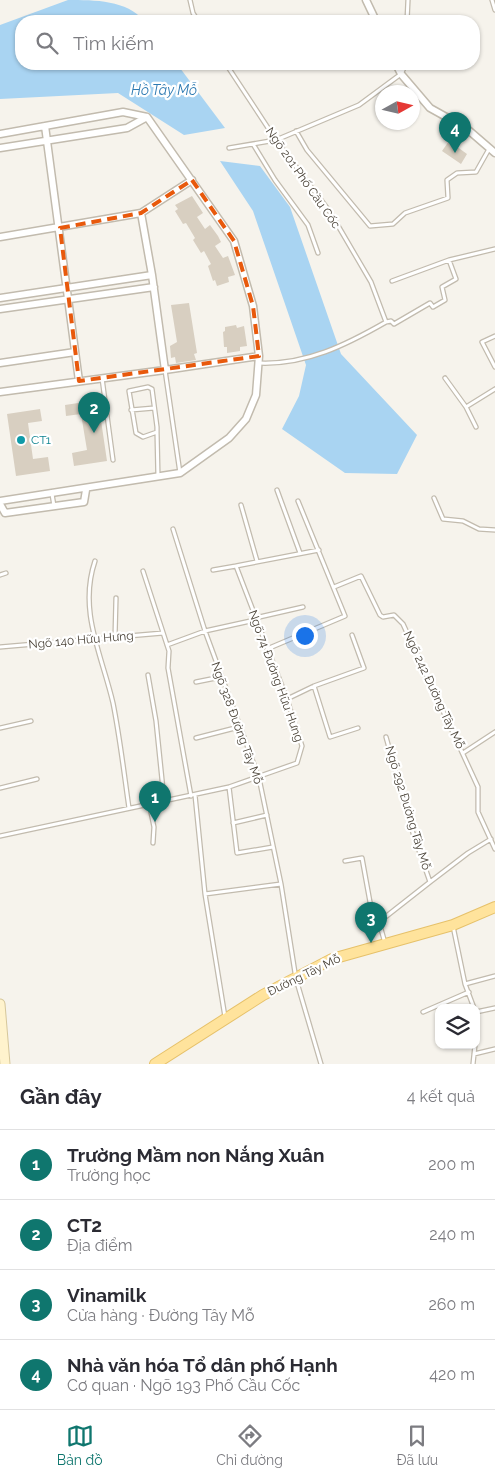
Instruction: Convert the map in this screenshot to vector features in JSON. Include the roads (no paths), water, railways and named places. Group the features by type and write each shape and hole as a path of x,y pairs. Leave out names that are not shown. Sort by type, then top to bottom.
{"main road":[{"name":"Đường Tây Mỗ","path":"155,1064 263,995 332,959 453,924 495,907"},
{"path":"0,1004 5,1064"}],"street":[{"path":"366,0 373,15"},
{"path":"399,70 430,108 466,128 492,151"},
{"path":"0,134 123,112 146,117 234,241 252,306 259,360 256,395 246,419 229,438 180,474 0,503 5,513 54,507 84,502 86,490"},
{"path":"0,148 127,128 146,117"},
{"path":"45,126 79,380"},
{"path":"0,236 60,228 141,213 192,180"},
{"path":"141,213 154,287 165,370"},
{"path":"0,298 152,275"},
{"path":"0,309 154,287"},
{"path":"0,363 75,352"},
{"path":"0,392 79,380 259,360"}],"lane":[{"path":"190,0 194,15"},
{"path":"407,15 408,0"},
{"path":"492,0 495,10"},
{"name":"Ngõ 201 Phố Cầu Cốc","path":"230,70 276,140 334,220 371,282 386,322"},
{"path":"229,148 276,140 359,105 401,74 403,70"},
{"path":"296,131 307,150 370,226 393,224 405,213 448,198 447,180 457,173 476,172 492,151"},
{"path":"253,144 275,180 308,225 318,253"},
{"path":"392,281 449,260 495,249"},
{"path":"259,360 297,362 320,355 386,322 391,320 394,324 430,303 433,307 445,300 442,287 456,280 449,260"},
{"path":"495,336 482,342 495,367"},
{"path":"165,370 180,474"},
{"path":"102,378 113,460"},
{"path":"445,378 466,406 476,427"},
{"path":"157,432 143,437 136,433 129,391 148,387 152,390 157,432 158,477"},
{"path":"466,406 495,389"},
{"path":"132,410 154,408"},
{"path":"277,490 300,553"},
{"path":"52,494 54,507"},
{"path":"434,498 443,519 464,521 479,529 495,530"},
{"path":"267,649 345,616 298,501"},
{"path":"241,505 257,561"},
{"name":"Ngõ 328 Đường Tây Mỗ","path":"173,529 205,631 259,778 281,884 296,979 321,1064"},
{"path":"213,570 319,550"},
{"path":"95,561 90,574 93,639 109,684 118,729 129,808"},
{"name":"Ngõ 74 Đường Hữu Hưng","path":"0,836 164,799 229,787 259,778 298,762 302,746 287,699 236,566"},
{"path":"143,571 167,645 168,668 193,795 205,894 226,1019"},
{"path":"0,574 6,574"},
{"name":"Ngõ 242 Đường Tây Mỗ","path":"334,587 361,576 380,614 383,617 394,615 402,624 478,787 478,812 495,849"},
{"path":"115,637 116,598"},
{"path":"167,645 205,631 303,606"},
{"name":"Ngõ 140 Hữu Hưng","path":"0,647 163,632"},
{"path":"287,699 314,686 364,668 352,634"},
{"path":"148,675 156,721 164,799"},
{"path":"196,682 221,676"},
{"path":"314,686 330,736 358,728"},
{"path":"0,728 31,721"},
{"path":"196,738 239,727"},
{"path":"463,753 495,732"},
{"name":"Ngõ 292 Đường Tây Mỗ","path":"379,922 430,882 413,833 386,737"},
{"path":"0,788 37,779"},
{"path":"229,787 237,853 273,847"},
{"path":"149,803 154,827 153,843"},
{"path":"233,823 267,815"},
{"path":"430,882 468,853 491,839"},
{"path":"345,861 362,858 370,902 379,922 385,944"},
{"path":"205,894 281,884"},
{"path":"453,924 465,984 473,1004"},
{"path":"465,984 495,976"},
{"path":"423,1012 469,992"},
{"path":"480,1011 495,1008"},
{"path":"473,1064 475,1049"},
{"path":"474,1054 495,1049"}],"water":[{"name":"Hồ Tây Mỗ","path":"68,0 89,0 120,5 138,15 27,15"},
{"name":"Hồ Tây Mỗ","path":"15,19 15,70 182,70 225,128 184,135 118,93 0,99 0,25"},
{"path":"220,161 260,166 290,207 341,354 417,435 397,474 345,473 282,429 299,396 306,365 253,211"}],"place":[{"name":"Nhà văn hóa Tổ dân phố Hạnh","path":"455,153"},
{"name":"CT2","path":"94,433"},
{"name":"CT1","path":"21,440"},
{"name":"Trường Mầm non Nắng Xuân","path":"155,822"},
{"name":"Vinamilk","path":"371,943"}]}
